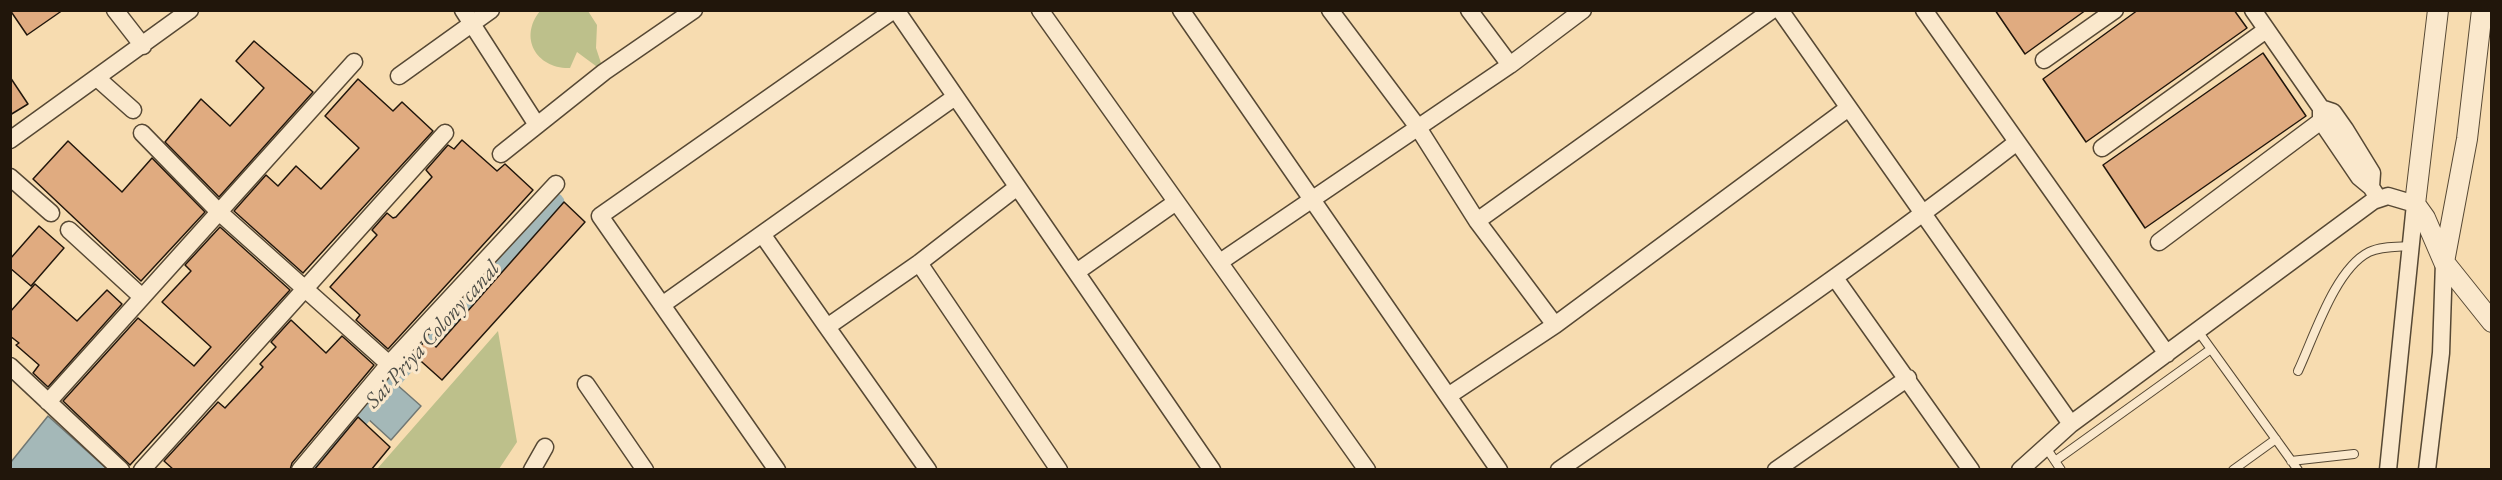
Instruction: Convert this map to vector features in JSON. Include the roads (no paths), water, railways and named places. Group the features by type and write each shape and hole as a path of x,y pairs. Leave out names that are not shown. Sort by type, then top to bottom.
{"street":[{"path":"115,10 142,46"},
{"path":"10,140 190,10"},
{"path":"399,76 467,17 491,10"},
{"path":"501,154 604,72 694,10"},
{"path":"777,470 600,216 895,10 1016,188 1078,271 1212,470"},
{"path":"1040,10 1367,470"},
{"path":"1181,10 1499,470"},
{"path":"1330,10 1417,126 1477,220 1555,325"},
{"path":"1469,10 1510,65"},
{"path":"1220,262 1510,65 1583,10"},
{"path":"1477,220 1772,10"},
{"path":"1780,10 1847,109 1925,214 2071,424"},
{"path":"1924,10 2167,354"},
{"path":"2044,60 2115,10"},
{"path":"2253,10 2321,114"},
{"path":"2388,470 2415,204 2438,10"},
{"path":"2427,470 2441,353 2444,262 2467,139 2482,10"},
{"path":"467,17 537,125"},
{"path":"2102,148 2266,30"},
{"path":"48,402 354,62"},
{"path":"97,78 133,110"},
{"path":"662,305 955,97"},
{"path":"1448,396 1555,325 1847,109"},
{"path":"2159,242 2321,114 2333,112 2345,129 2372,173 2374,192"},
{"path":"142,470 445,133"},
{"path":"142,134 219,212 389,364"},
{"path":"1559,470 1925,214 2017,142"},
{"path":"10,177 51,213"},
{"path":"300,470 389,364 556,184"},
{"path":"827,327 919,263 1016,188"},
{"path":"2374,192 2415,204 2425,218 2444,262 2492,322"},
{"path":"2030,466 2045,446 2071,424 2198,331 2374,192"},
{"path":"1078,271 1176,202"},
{"path":"69,230 142,297"},
{"path":"762,234 928,470"},
{"path":"919,263 1059,470"},
{"path":"1834,279 1908,378 1971,470"},
{"path":"10,366 121,470"},
{"path":"1776,470 1908,378"},
{"path":"586,384 645,470"},
{"path":"532,470 545,447"}],"lane":[{"path":"2298,371 2335,291 2349,268 2369,252 2411,246"},
{"path":"2198,331 2298,470"},
{"path":"2055,460 2211,349"},
{"path":"2233,470 2276,439"},
{"path":"2045,446 2061,470"},
{"path":"2292,461 2354,453"}],"waterway":[{"name":"Sai Priya Colony canal","path":"314,470 399,370 554,203"}]}
